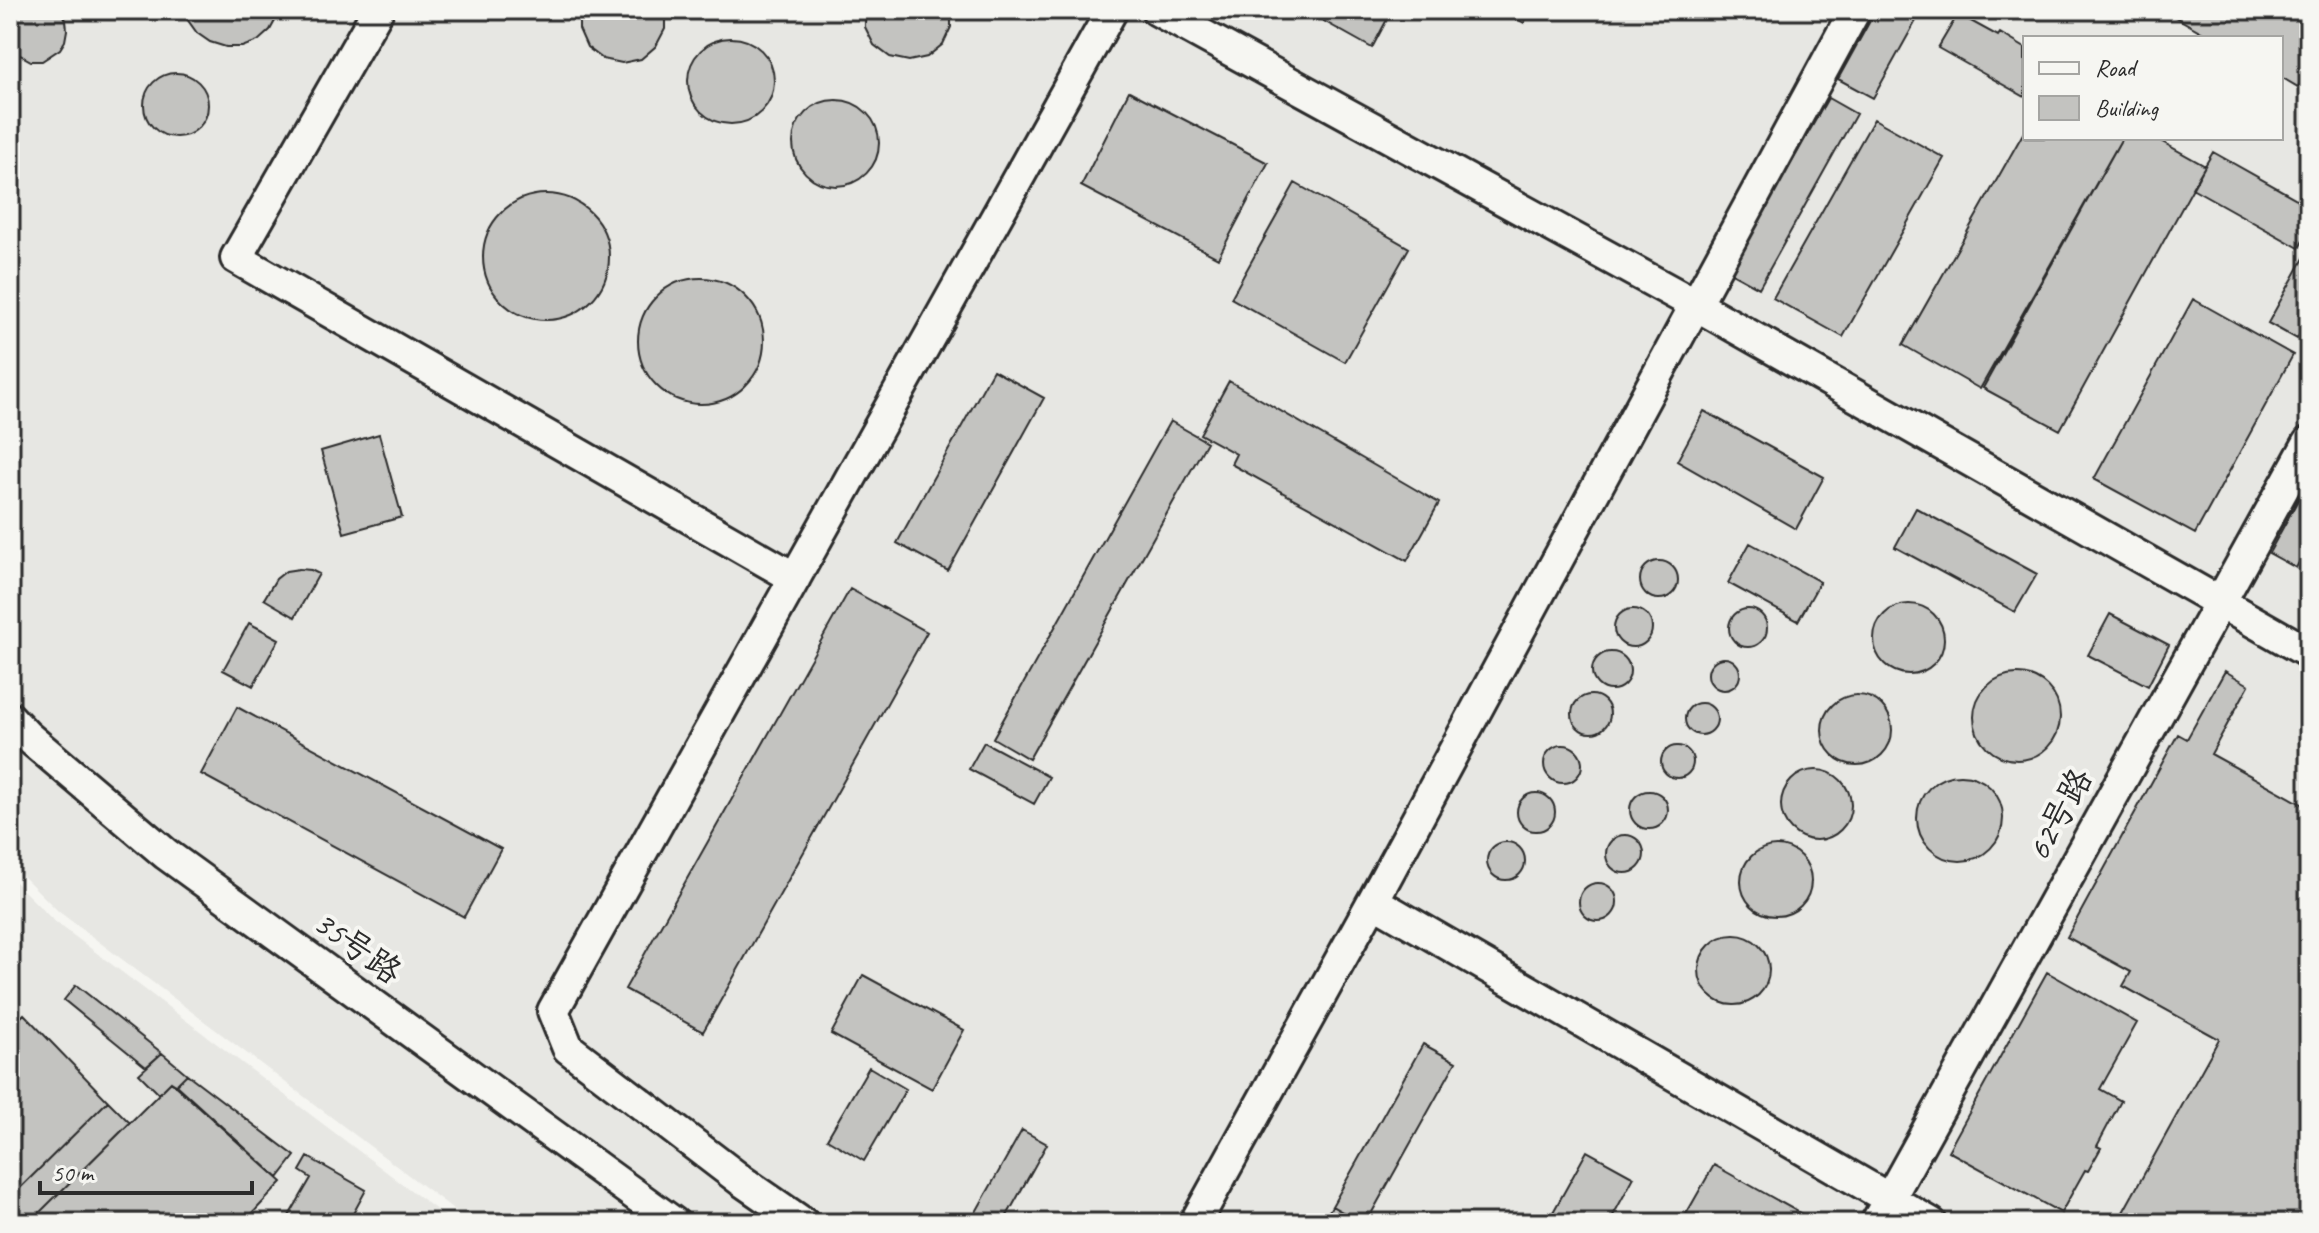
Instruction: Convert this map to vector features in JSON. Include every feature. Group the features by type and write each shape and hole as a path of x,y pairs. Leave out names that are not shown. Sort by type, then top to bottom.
{"street":[{"path":"378,10 236,258 795,578"},
{"path":"803,1223 742,1181 568,1048 553,1011 1112,10"},
{"path":"1157,10 1696,305 2309,653"},
{"path":"1195,1223 1373,901 1855,10"},
{"name":"62号路","path":"1882,1211 2309,442"},
{"name":"35号路","path":"10,718 166,854 674,1223"},
{"path":"1373,901 1882,1211 1931,1223"}],"shaded area":[{"path":"10,10 2309,10 2309,1223 472,1223 58,911 10,863"},
{"path":"10,877 53,920 454,1223 10,1223"}],"building":[{"path":"10,10 61,10 67,30 60,49 42,61 31,61 13,51 10,47"},
{"path":"185,10 281,10 270,30 258,41 242,47 226,47 210,42 197,33"},
{"path":"579,10 665,10 665,29 656,46 641,59 622,63 603,59 587,47 579,29"},
{"path":"865,10 951,10 951,27 943,44 927,57 909,61 890,57 874,45 865,27"},
{"path":"1304,10 1392,10 1372,48"},
{"path":"1501,10 1531,10 1524,23"},
{"path":"1876,10 1922,10 1873,98 1838,79"},
{"path":"2163,10 2302,10 2309,14 2309,67 2298,87 2283,78 2283,36 2208,36"},
{"path":"1958,14 1998,36 2000,33 2023,47 2023,96 1938,48"},
{"path":"723,38 739,38 762,50 771,64 774,81 771,98 762,112 739,124 723,124 707,117 695,105 688,89 688,73 695,57 707,45"},
{"path":"176,73 194,79 202,87 208,105 202,123 194,131 176,137 158,131 150,123 144,105 150,87 158,79"},
{"path":"1129,91 1268,163 1218,258 1081,186"},
{"path":"1828,98 1856,114 1759,288 1730,272"},
{"path":"828,100 844,100 867,112 876,126 879,143 876,160 867,174 844,186 828,186 812,179 800,167 793,151 793,135 800,119 812,107"},
{"path":"1874,119 1944,158 1843,337 1773,298"},
{"path":"2023,134 2023,140 2121,140 1980,389 1903,345"},
{"path":"2121,140 2159,140 2205,166 2060,430 1983,388"},
{"path":"2213,152 2309,206 2309,230 2299,248 2192,188"},
{"path":"1295,183 1409,248 1345,362 1231,298"},
{"path":"546,194 570,199 590,213 604,233 609,257 604,281 590,301 570,315 546,320 522,315 502,301 488,281 483,257 488,233 502,213 522,199"},
{"path":"2309,249 2309,318 2297,339 2268,323"},
{"path":"701,278 725,283 745,297 759,317 764,341 759,365 745,385 725,399 701,404 677,399 657,385 643,365 638,341 643,317 657,297 677,283"},
{"path":"2193,299 2293,355 2195,534 2094,479"},
{"path":"993,370 1044,398 948,571 897,543"},
{"path":"1229,381 1439,503 1407,561 1231,464 1236,454 1200,434"},
{"path":"1704,411 1824,477 1796,529 1677,461"},
{"path":"1170,421 1207,442 1029,759 993,738"},
{"path":"379,434 402,517 344,533 321,451"},
{"path":"2309,480 2309,544 2296,568 2269,553"},
{"path":"1916,508 2037,574 2015,612 1895,547"},
{"path":"1750,543 1820,582 1798,621 1728,583"},
{"path":"2309,556 2309,575 2301,570"},
{"path":"1659,561 1673,566 1678,580 1673,594 1659,599 1645,594 1640,580 1645,566"},
{"path":"299,569 319,574 295,617 264,599 276,579 286,571"},
{"path":"850,589 927,632 703,1032 625,989"},
{"path":"1909,604 1934,614 1944,639 1934,664 1909,674 1884,664 1874,639 1884,614"},
{"path":"1633,609 1647,614 1652,628 1647,642 1633,647 1619,642 1614,628 1619,614"},
{"path":"1748,609 1761,615 1767,628 1761,641 1748,647 1735,641 1729,628 1735,615"},
{"path":"2110,614 2169,645 2148,686 2088,655"},
{"path":"249,623 279,639 253,686 223,670"},
{"path":"1611,652 1624,658 1630,671 1624,684 1611,690 1598,684 1592,671 1598,658"},
{"path":"1724,658 1735,663 1740,674 1735,685 1724,690 1713,685 1708,674 1713,663"},
{"path":"2225,671 2249,685 2211,754 2309,808 2309,1223 2117,1223 2219,1039 2123,986 2131,972 2067,937 2178,734 2187,739"},
{"path":"2017,674 2041,681 2053,693 2060,717 2053,741 2041,753 2017,760 1993,753 1981,741 1974,717 1981,693 1993,681"},
{"path":"1591,695 1604,701 1610,714 1604,727 1591,733 1578,727 1572,714 1578,701"},
{"path":"1857,695 1882,705 1892,730 1882,755 1857,765 1832,755 1822,730 1832,705"},
{"path":"1701,703 1712,708 1717,719 1712,730 1701,735 1690,730 1685,719 1690,708"},
{"path":"237,707 501,849 464,917 201,774"},
{"path":"984,742 1049,777 1034,804 969,769"},
{"path":"1563,745 1577,750 1582,764 1577,778 1563,783 1549,778 1544,764 1549,750"},
{"path":"1677,746 1688,751 1693,762 1688,773 1677,778 1666,773 1661,762 1666,751"},
{"path":"1816,770 1841,780 1851,805 1841,830 1816,840 1791,830 1781,805 1791,780"},
{"path":"1960,775 1984,782 1996,794 2003,818 1996,842 1984,854 1960,861 1936,854 1924,842 1917,818 1924,794 1936,782"},
{"path":"1649,791 1662,797 1668,810 1662,823 1649,829 1636,823 1630,810 1636,797"},
{"path":"1536,793 1549,799 1555,812 1549,825 1536,831 1523,825 1517,812 1523,799"},
{"path":"1625,835 1638,841 1644,854 1638,867 1625,873 1612,867 1606,854 1612,841"},
{"path":"1506,842 1519,848 1525,861 1519,874 1506,880 1493,874 1487,861 1493,848"},
{"path":"1776,846 1801,856 1811,881 1801,906 1776,916 1751,906 1741,881 1751,856"},
{"path":"1598,883 1611,889 1617,902 1611,915 1598,921 1585,915 1579,902 1585,889"},
{"path":"1734,935 1759,945 1769,970 1759,995 1734,1005 1709,995 1699,970 1709,945"},
{"path":"2047,972 2137,1023 2100,1089 2121,1101 2097,1146 2101,1148 2061,1213 1948,1151"},
{"path":"863,975 964,1030 932,1089 831,1034"},
{"path":"76,985 162,1053 146,1067 64,1000"},
{"path":"24,1014 108,1101 10,1198 10,1028"},
{"path":"1423,1044 1456,1062 1366,1223 1362,1223 1332,1206"},
{"path":"162,1053 187,1074 176,1085 171,1082 159,1094 139,1074"},
{"path":"869,1067 906,1089 864,1161 827,1139"},
{"path":"187,1074 295,1156 278,1178 176,1085"},
{"path":"171,1082 282,1182 246,1220 250,1223 29,1223"},
{"path":"108,1101 130,1123 29,1223 10,1223 10,1198"},
{"path":"1022,1130 1047,1144 1003,1223 979,1223 972,1219"},
{"path":"1587,1151 1634,1177 1609,1223 1547,1223"},
{"path":"308,1157 366,1190 348,1223 285,1223 311,1178 300,1171"},
{"path":"1714,1165 1807,1217 1804,1223 1681,1223"},
{"path":"1332,1206 1362,1223 1322,1223"}]}
